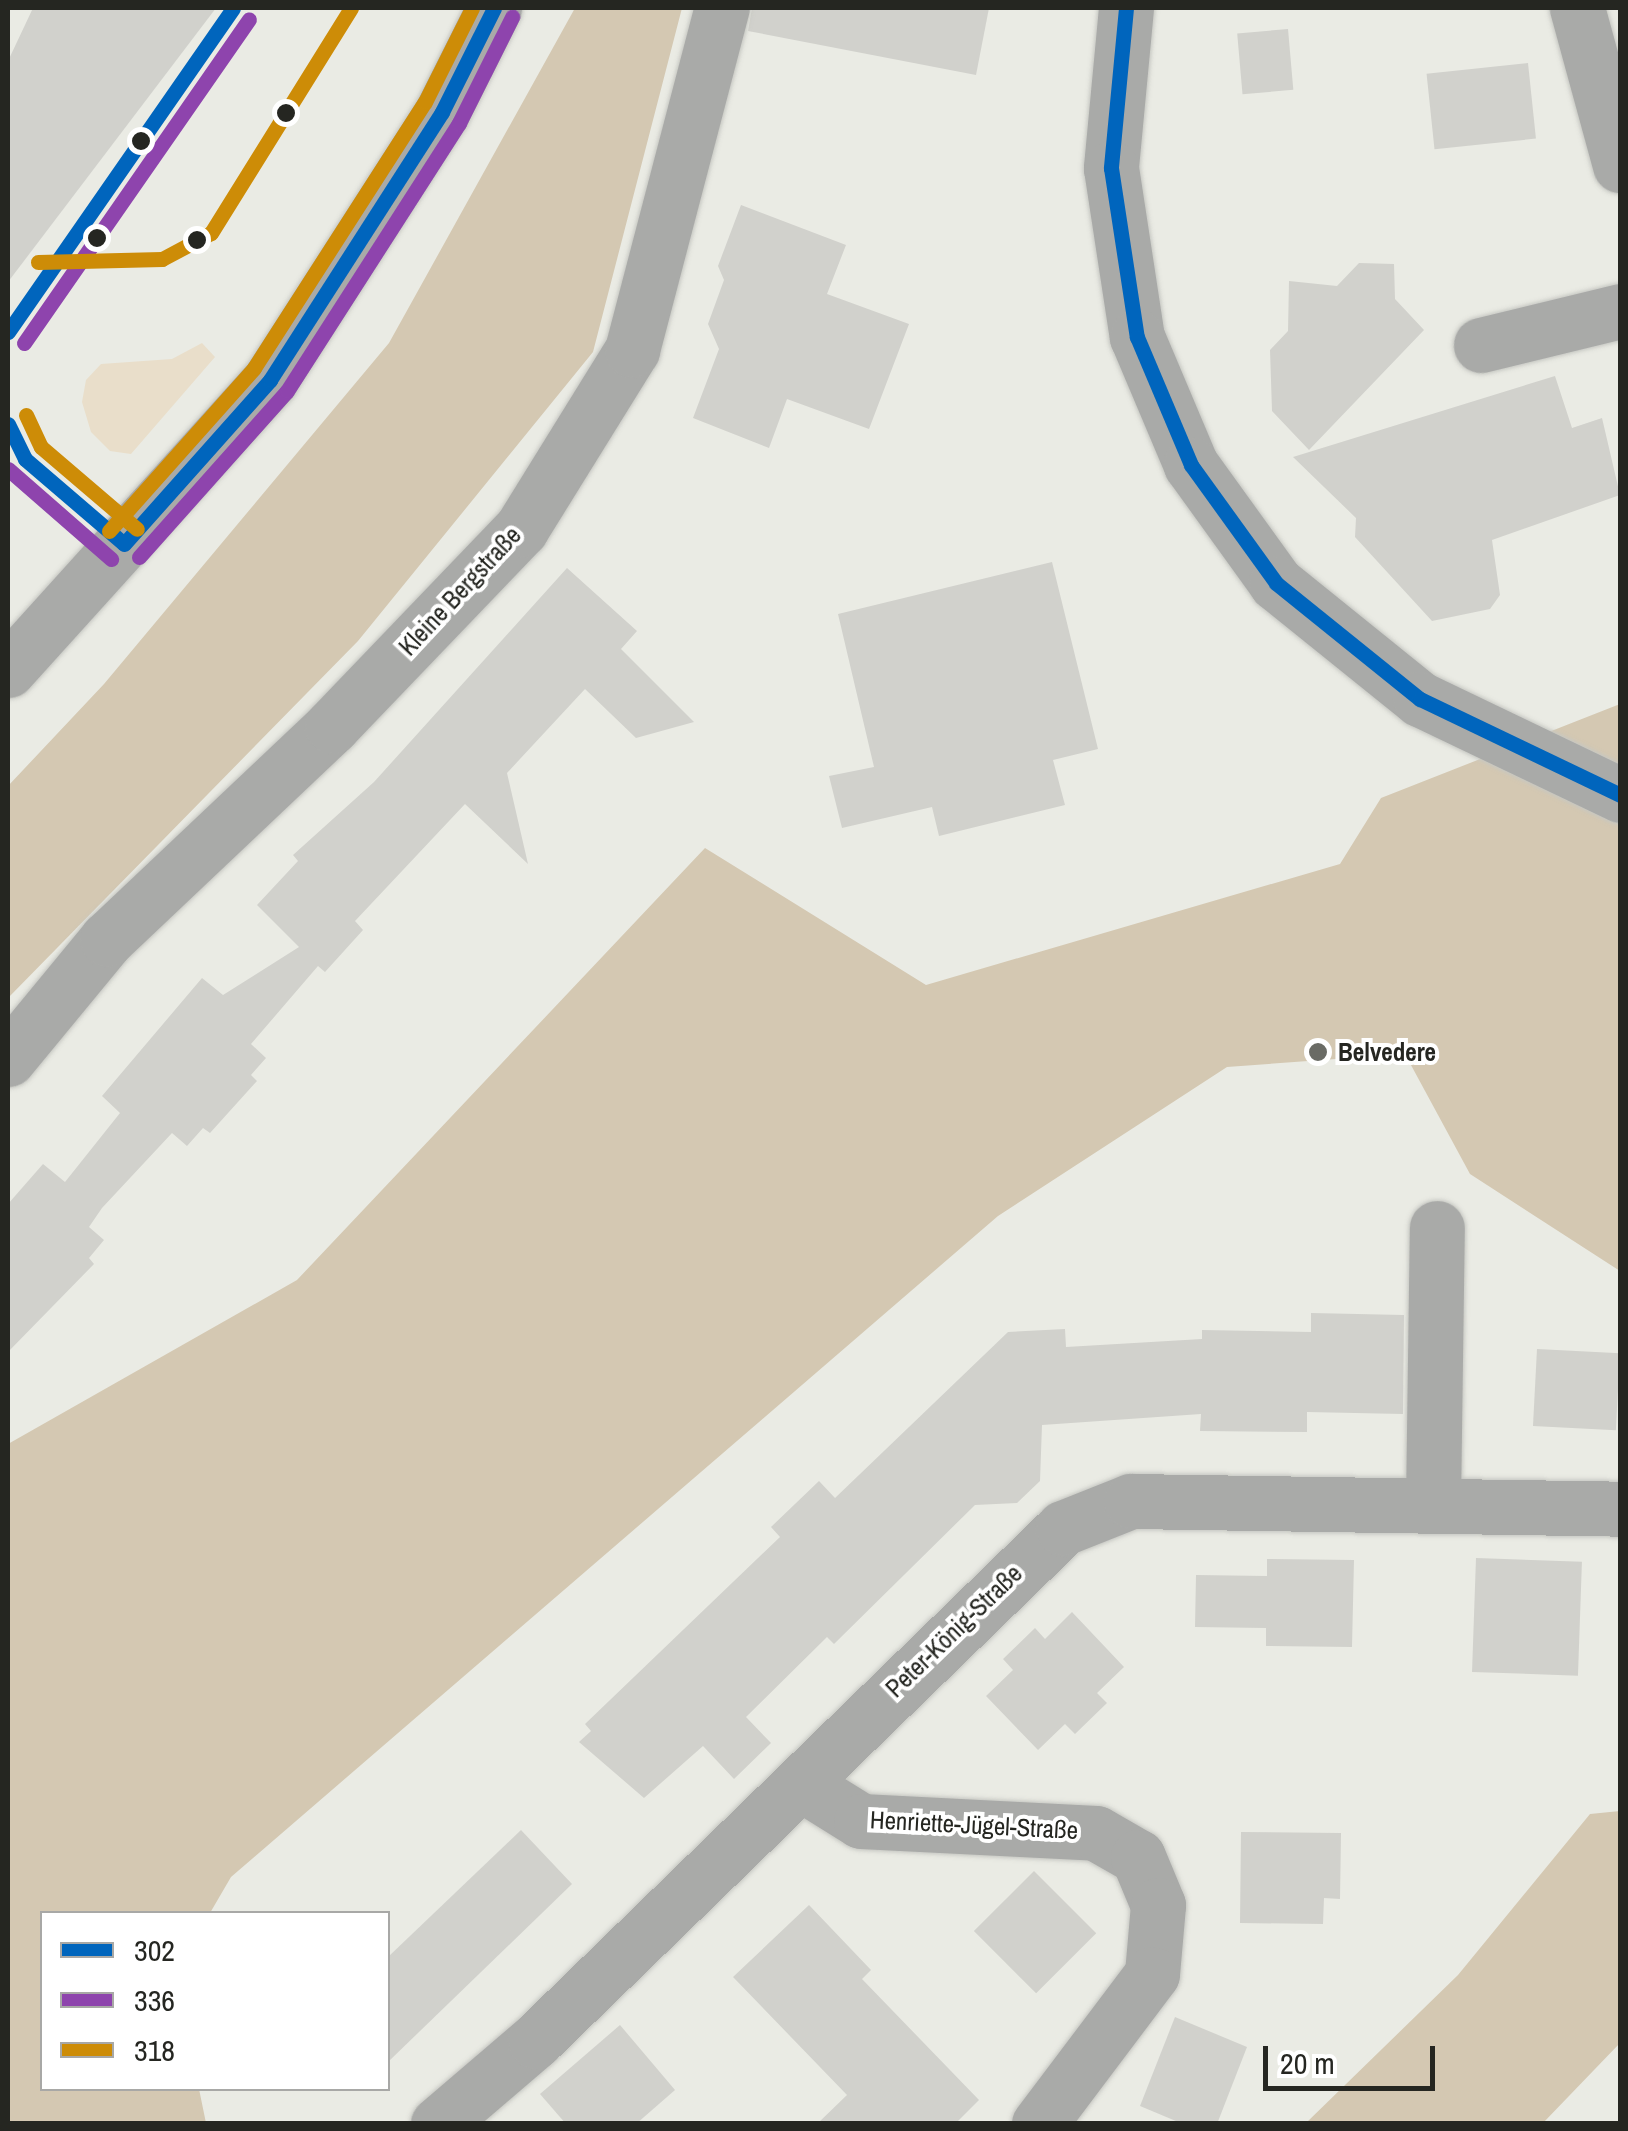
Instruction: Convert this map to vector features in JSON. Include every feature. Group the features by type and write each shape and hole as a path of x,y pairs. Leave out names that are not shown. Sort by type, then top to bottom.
{"street":[{"path":"8,670 270,380 442,112 494,8"},
{"name":"Kleine Bergstraße","path":"8,1059 107,939 332,726 521,529 632,350 722,8"},
{"path":"1126,8 1111,168 1137,337 1191,465 1276,582 1420,699 1620,795"},
{"path":"1577,8 1620,164"},
{"path":"1481,345 1620,310"},
{"path":"1433,1503 1437,1228"},
{"name":"Peter-König-Straße","path":"438,2124 536,2041 803,1785 964,1618 1063,1528 1131,1502 1433,1503 1620,1509"},
{"name":"Henriette-Jügel-Straße","path":"803,1785 861,1820 1096,1832 1138,1857 1158,1905 1152,1974 1038,2124"}],"shaded area":[{"path":"575,8 682,8 593,352 358,641 8,998 8,786 104,684 389,343"},
{"path":"202,343 215,357 131,454 110,451 91,432 82,402 86,380 101,364 172,359"},
{"path":"1620,704 1620,1271 1470,1174 1405,1054 1227,1067 998,1216 231,1877 211,1911 40,1911 40,2091 199,2091 206,2123 8,2123 8,1444 297,1280 705,848 926,985 1340,864 1381,798"},
{"path":"1620,1811 1620,2043 1543,2123 1306,2123 1458,1975 1590,1814"}],"building":[{"path":"33,8 216,8 8,282 8,61"},
{"path":"752,8 989,8 976,75 748,31"},
{"path":"1288,29 1293,90 1243,94 1237,33"},
{"path":"1528,63 1536,139 1435,149 1427,74"},
{"path":"741,205 846,245 827,294 909,324 869,429 787,399 769,448 693,418 719,349 708,324 724,280 718,266"},
{"path":"1359,263 1394,264 1395,299 1424,330 1309,450 1272,411 1270,350 1288,331 1289,281 1337,286"},
{"path":"1555,376 1572,428 1602,418 1620,495 1492,540 1500,595 1490,609 1432,621 1355,537 1356,518 1293,457"},
{"path":"1052,562 1098,749 1053,760 1065,805 939,836 932,807 842,828 829,776 874,767 838,614"},
{"path":"567,568 637,631 621,649 694,722 636,738 585,689 507,773 528,864 465,804 355,921 363,930 325,972 318,966 251,1044 266,1058 251,1075 257,1081 210,1133 203,1128 187,1146 172,1133 102,1208 89,1227 104,1240 89,1258 94,1264 8,1352 8,1204 43,1164 65,1182 120,1113 102,1096 202,978 223,995 299,947 257,905 298,861 293,855 374,782"},
{"path":"1311,1313 1404,1315 1403,1414 1307,1412 1307,1432 1200,1431 1201,1414 1042,1425 1040,1481 1017,1503 975,1505 834,1644 827,1637 746,1717 771,1743 734,1779 703,1746 644,1798 579,1742 591,1731 585,1724 780,1537 771,1527 819,1481 835,1498 1008,1332 1065,1329 1066,1347 1202,1339 1202,1330 1311,1332"},
{"path":"1537,1349 1620,1353 1616,1430 1533,1426"},
{"path":"1476,1558 1582,1562 1578,1676 1472,1672"},
{"path":"1267,1559 1354,1560 1352,1647 1266,1646 1266,1628 1195,1627 1196,1575 1267,1576"},
{"path":"1072,1612 1124,1667 1097,1693 1107,1703 1075,1734 1065,1724 1038,1750 986,1696 1013,1670 1003,1659 1035,1628 1045,1639"},
{"path":"521,1830 572,1884 390,2060 390,1955"},
{"path":"1241,1832 1341,1833 1340,1899 1324,1898 1323,1924 1240,1923"},
{"path":"1034,1871 1096,1933 1036,1993 974,1931"},
{"path":"809,1905 871,1970 862,1979 979,2100 955,2124 817,2124 847,2095 733,1977"},
{"path":"1175,2017 1247,2047 1217,2124 1183,2124 1140,2106"},
{"path":"620,2025 675,2090 636,2124 566,2124 540,2094"}],"transit line":[{"name":"302","path":"8,332 233,8"},
{"name":"318","path":"38,262 162,259 211,233 351,8"},
{"name":"318","path":"109,531 254,368 425,102 472,8"},
{"name":"302","path":"124,544 270,380 442,112 494,8"},
{"name":"302","path":"1126,8 1111,168 1137,337 1191,465 1276,583 1420,699 1620,795"},
{"name":"336","path":"139,557 287,391 459,123 512,17"},
{"name":"336","path":"24,343 249,19"},
{"name":"318","path":"26,415 41,447 137,529"},
{"name":"302","path":"8,424 25,459 124,544"},
{"name":"336","path":"8,469 111,559"}],"place":[{"name":"Belvedere","path":"1318,1052"}]}
